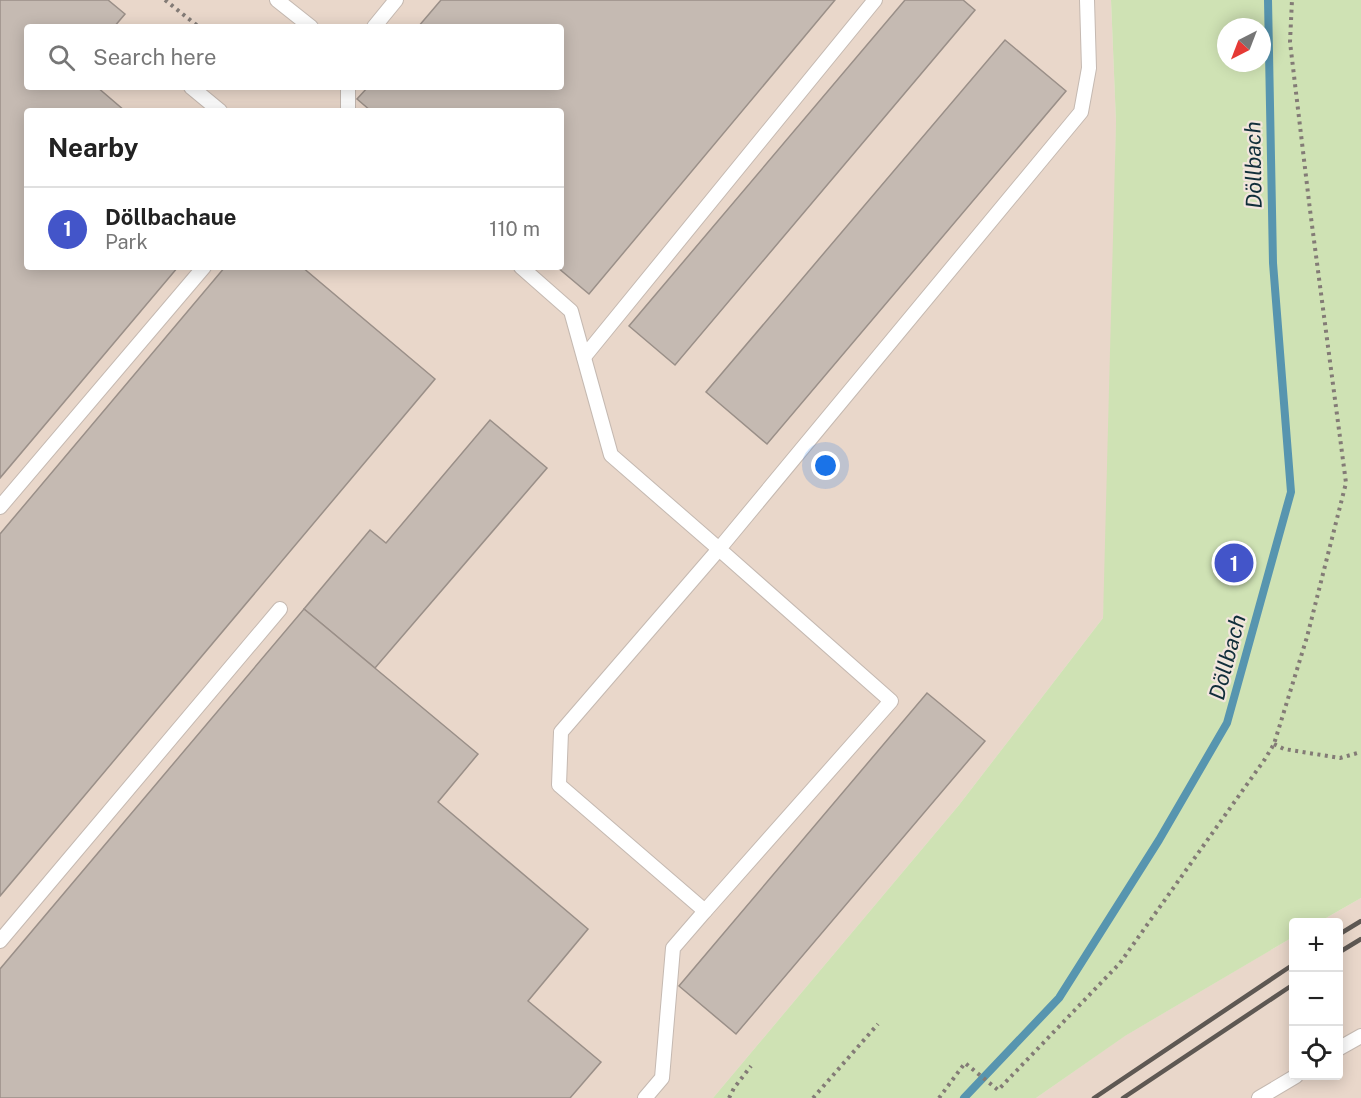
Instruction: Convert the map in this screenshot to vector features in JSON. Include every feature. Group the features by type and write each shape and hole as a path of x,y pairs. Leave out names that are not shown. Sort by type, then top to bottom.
{"lane":[{"path":"277,0 306,24"},
{"path":"376,24 396,0"},
{"path":"584,357 875,0"},
{"path":"705,911 559,785 561,732 719,549 1081,112 1089,68 1087,0"},
{"path":"195,90 216,108"},
{"path":"348,90 348,108"},
{"path":"0,507 201,270"},
{"path":"524,270 571,310 611,455 891,701 673,948 662,1078 645,1098"},
{"path":"0,941 280,609"},
{"path":"1343,1046 1361,1036"},
{"path":"1259,1098 1289,1080"}],"path":[{"path":"165,0 195,24"},
{"path":"939,1098 965,1063 998,1090 1120,963 1274,744 1307,637 1346,483 1311,222 1290,42 1292,0"},
{"path":"1274,744 1284,749 1340,758 1361,752"},
{"path":"813,1098 878,1024"},
{"path":"729,1098 751,1066"}],"shaded area":[{"path":"0,0 1111,0 1116,122 1110,508 1103,618 959,805 713,1098 0,1098"},
{"path":"1361,898 1361,1098 1036,1098 1123,1037 1289,939 1289,1080 1343,1080 1343,918 1326,918"}],"green space":[{"path":"1111,0 1361,0 1361,898 1326,918 1289,918 1289,939 1125,1036 1036,1098 713,1098 959,805 1103,618 1116,122"}],"building":[{"path":"0,0 108,0 125,14 117,24 24,24 24,90 100,90 122,108 24,108 24,270 175,270 0,478"},
{"path":"441,0 835,0 589,294 561,270 564,270 564,108 368,108 357,99 365,90 564,90 564,24 421,24"},
{"path":"905,0 963,0 975,10 675,365 629,326"},
{"path":"1005,40 1066,91 767,444 706,392"},
{"path":"222,270 306,270 435,379 0,896 0,534"},
{"path":"490,420 547,468 375,668 304,609 370,530 386,543"},
{"path":"304,609 478,754 438,802 588,929 528,1001 601,1062 570,1098 0,1098 0,969"},
{"path":"927,693 985,741 736,1034 679,986"}],"waterway":[{"name":"Döllbach","path":"964,1098 1059,998 1159,840 1227,723 1291,492 1273,263 1268,0"}],"railway":[{"path":"1343,932 1361,921"},
{"path":"1343,950 1361,939"},
{"path":"1094,1098 1289,967"},
{"path":"1123,1098 1289,987"}],"place":[{"name":"Döllbachaue","path":"1234,563"}]}
